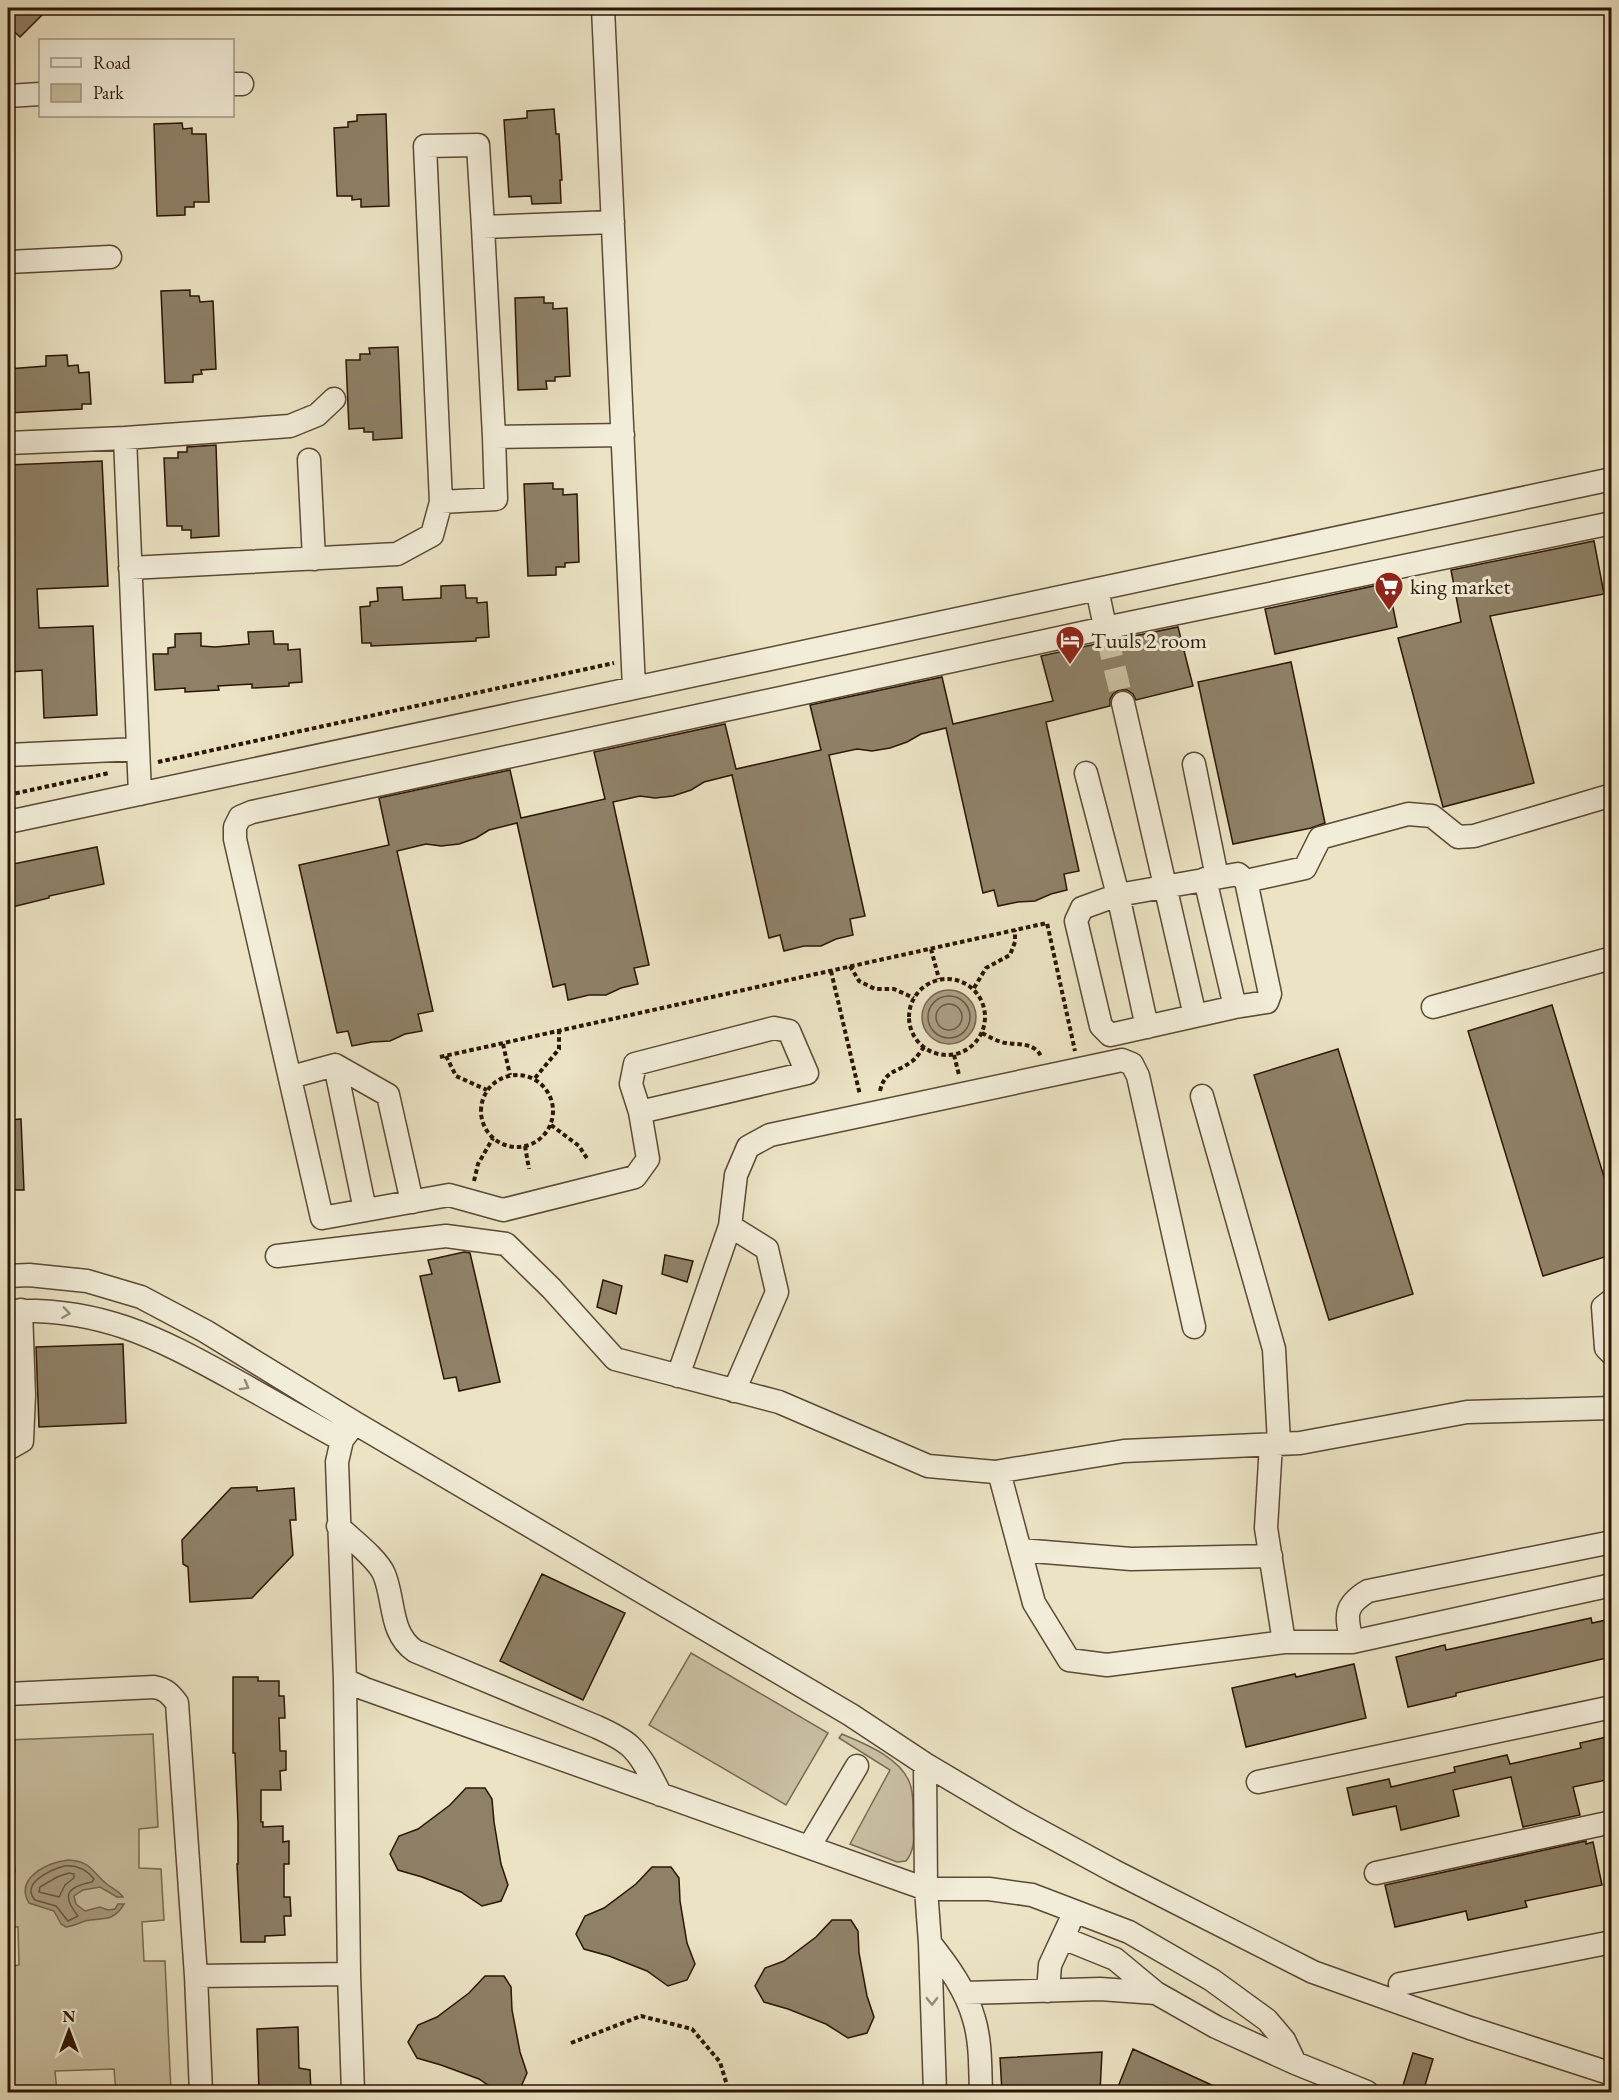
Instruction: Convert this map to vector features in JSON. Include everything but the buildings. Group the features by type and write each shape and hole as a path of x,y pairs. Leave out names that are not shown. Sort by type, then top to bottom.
{"street":[{"path":"603,8 634,688"},
{"path":"8,96 39,94"},
{"path":"130,568 397,554 432,535 441,502 425,146 478,145 496,499 441,502"},
{"path":"483,227 613,222"},
{"path":"8,262 110,258"},
{"path":"8,443 125,438 290,426 316,416 334,399"},
{"path":"494,437 623,435"},
{"path":"125,438 140,794"},
{"path":"309,460 314,559"},
{"path":"8,822 1611,479"},
{"path":"640,1112 807,1073 789,1031 774,1028 635,1064 631,1083 640,1112 648,1159 635,1177 503,1210 449,1195 322,1218 235,839 235,827 240,817 252,812 1611,523"},
{"path":"1097,589 1106,632"},
{"path":"1123,703 1195,1016"},
{"path":"8,755 139,758"},
{"path":"1194,764 1211,878 1235,1007"},
{"path":"1086,773 1118,895 1147,1027"},
{"path":"1246,880 1305,868 1320,838 1408,814 1432,816 1458,837 1474,836 1611,795"},
{"path":"1238,874 1246,880 1270,994 1267,1002 1110,1035 1101,1026 1076,921 1082,908 1118,895 1165,885 1238,874"},
{"path":"1433,1007 1611,958"},
{"path":"678,1376 730,1226 736,1175 748,1148 770,1135 1122,1060 1132,1064 1138,1076 1194,1327"},
{"path":"291,1077 335,1065 388,1095 412,1202"},
{"path":"335,1065 365,1210"},
{"path":"1202,1096 1274,1349 1275,1444 1266,1528 1284,1642"},
{"path":"730,1226 767,1249 777,1292 734,1391"},
{"path":"277,1256 446,1236 506,1244 551,1288 615,1359 779,1402 928,1466 999,1472 1124,1450 1300,1443 1467,1412 1611,1408"},
{"path":"8,1276 29,1275 87,1281 141,1297 205,1331 349,1431"},
{"path":"1611,1300 1603,1307 1606,1348 1611,1354"},
{"path":"8,1449 22,1441 16,1395 14,1311 53,1311 79,1315 144,1333 349,1431 851,1715 925,1764 1018,1819 1114,1871 1313,1972 1470,2028 1611,2074"},
{"path":"349,1431 337,1462 345,1680 353,2092"},
{"path":"999,1472 1035,1603 1069,1660 1107,1665 1284,1642 1352,1642 1611,1585"},
{"path":"338,1526 377,1564 383,1573 396,1624 406,1645 415,1651 597,1726 619,1738 631,1747 661,1795"},
{"path":"1352,1642 1347,1620 1348,1608 1368,1591 1611,1542"},
{"path":"1020,1550 1131,1559 1271,1556"},
{"path":"345,1680 364,1689 926,1888 989,1889 1032,1895 1129,1932 1212,1980 1268,2020 1284,2040 1295,2063"},
{"path":"8,1694 154,1687 163,1688 177,1703 196,1977 201,2092"},
{"path":"1258,1782 1611,1707"},
{"path":"925,1764 926,1888 935,2092"},
{"path":"809,1847 858,1766"},
{"path":"1376,1873 1611,1822"},
{"path":"1048,1991 1050,1965 1074,1912"},
{"path":"1063,1938 1115,1959 1155,1993 1216,2026 1295,2063 1366,2092"},
{"path":"1400,1984 1611,1942"},
{"path":"930,1943 964,1993 975,2020 981,2092"},
{"path":"196,1977 349,1974"},
{"path":"964,1993 1100,1989 1155,1993"}],"path":[{"path":"8,795 139,758 633,659"},
{"path":"440,1058 1047,923 1076,1057"},
{"path":"974,988 986,969 1010,955 1015,942 1015,930"},
{"path":"931,949 939,979"},
{"path":"850,966 859,981 875,989 894,989 914,998"},
{"path":"831,970 863,1105"},
{"path":"939,979 963,982 974,988 985,1009 986,1022 976,1044 954,1055 941,1055 928,1051 911,1031 908,1018 910,1005 914,998 927,984 939,979"},
{"path":"535,1078 559,1049 559,1031"},
{"path":"982,1034 1003,1042 1027,1044 1039,1051 1046,1064"},
{"path":"503,1044 510,1075"},
{"path":"878,1101 882,1081 892,1071 911,1062 924,1047"},
{"path":"954,1055 961,1083"},
{"path":"446,1056 456,1076 487,1090"},
{"path":"523,1074 535,1078 545,1086 552,1097 554,1110 551,1125 537,1142 513,1147 502,1144 486,1129 482,1118 481,1107 487,1090 499,1079 510,1075 523,1074"},
{"path":"551,1125 579,1146 588,1160"},
{"path":"474,1182 478,1164 493,1138"},
{"path":"525,1146 529,1169"},
{"path":"571,2043 641,2016 692,2029 720,2062 729,2092"}],"green space":[{"path":"691,1653 828,1733 786,1805 649,1725"},
{"path":"153,1734 158,1827 139,1829 139,1868 161,1869 164,1920 142,1922 144,1961 165,1961 171,2092 116,2092 114,2069 55,2071 57,2092 8,2092 8,1967 19,1965 18,1927 8,1927 8,1873 15,1872 12,1833 8,1833 8,1740"},
{"path":"842,1734 883,1754 901,1768 907,1777 913,1796 914,1839 911,1853 906,1861 897,1862 850,1844 890,1770 839,1738"}],"water":[{"path":"949,990 959,992 968,998 974,1007 976,1017 974,1027 968,1036 959,1042 949,1044 939,1042 930,1036 924,1027 922,1017 924,1007 930,998 939,992"},
{"path":"68,1860 87,1865 123,1897 117,1897 100,1887 83,1890 74,1896 76,1904 85,1911 100,1907 108,1910 115,1909 118,1904 124,1904 116,1914 66,1927 61,1924 54,1911 29,1903 26,1886 29,1879 51,1864"}],"tunnel":[{"path":"1107,636 1123,703"}],"place":[{"name":"king market","path":"1389,612"},
{"name":"Tuuls 2 room","path":"1070,666"}]}
